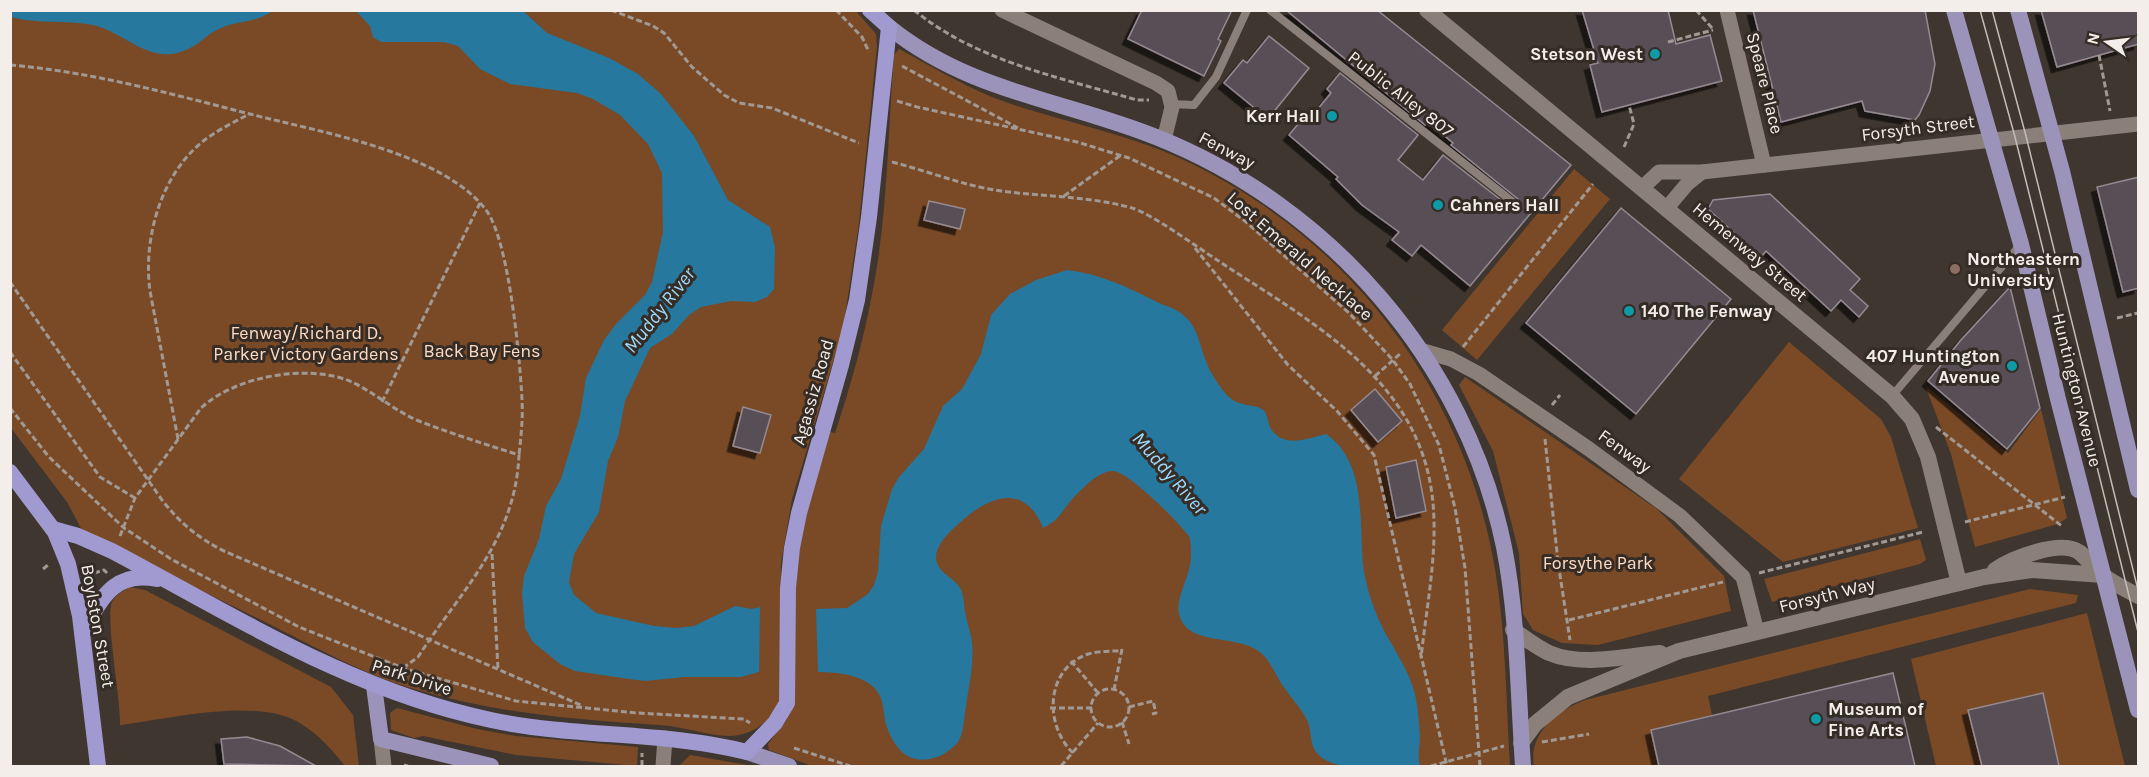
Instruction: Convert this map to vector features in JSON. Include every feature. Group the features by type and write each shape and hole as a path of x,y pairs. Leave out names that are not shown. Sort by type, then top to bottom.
{"highway":[{"name":"Fenway","path":"870,10 889,27"},
{"name":"Agassiz Road","path":"747,752 781,717 786,703 788,588 794,534 857,300 889,27"},
{"name":"Boylston Street","path":"10,472 53,529 71,574 82,632 98,766"},
{"name":"Park Drive","path":"53,529 93,542 295,650 374,686 416,701 491,720 543,728 665,738 747,752"},
{"path":"82,632 99,603 117,584 140,577 167,581"}],"main road":[{"name":"Hemenway Street","path":"1427,10 1892,396 1912,419 1928,457 1959,583"},
{"name":"Huntington Avenue","path":"1954,10 2022,244 2103,575 2139,710"},
{"name":"Huntington Avenue","path":"2018,10 2052,133 2139,490"},
{"name":"Fenway","path":"889,27 921,49 978,80 1164,140 1248,183 1317,233 1364,278 1458,415 1485,480 1504,549 1513,630 1522,766"},
{"name":"Forsyth Way","path":"1984,577 2022,556 2061,548 2078,552 2103,575 2139,596"},
{"name":"Forsyth Way","path":"1513,630 1544,650 1567,657 1599,659 1679,651 1984,577 2031,570 2103,575"},
{"name":"Forsyth Way","path":"1522,743 1535,724 1568,697 1679,651"},
{"path":"374,686 381,739 491,766"},
{"name":"Park Drive","path":"747,752 789,766"}],"street":[{"path":"1002,10 1156,83 1168,91 1163,102 1164,140"},
{"name":"Speare Place","path":"1727,10 1764,165"},
{"name":"Forsyth Street","path":"1642,188 1659,172 1702,172 2139,124"},
{"path":"1666,208 1687,184 1702,172"},
{"name":"Fenway","path":"1412,351 1451,359 1479,374 1581,443 1680,516 1743,577 1757,632"},
{"path":"663,766 665,738"},
{"path":"381,739 384,766"}],"lane":[{"path":"1163,102 1194,105 1216,77 1247,10"},
{"name":"Public Alley 807","path":"1270,10 1512,202"},
{"path":"1892,396 2022,244"}],"path":[{"path":"611,10 653,26 664,33 692,67 724,95 739,103 772,108 876,153 978,186 1064,196 1134,209 1192,244 1341,344 1374,376 1413,427 1430,481 1435,521 1421,658"},
{"path":"836,10 862,37 869,53"},
{"path":"914,10 929,23 960,40 1007,61 1137,100 1163,102"},
{"path":"1696,10 1713,29 1715,39"},
{"path":"1668,42 1713,29"},
{"path":"2099,55 2110,111"},
{"path":"902,65 1022,130"},
{"path":"10,66 95,75 364,143 411,160 461,186 494,220 504,254 522,401 514,496 492,552 418,657 403,668"},
{"name":"Lost Emerald Necklace","path":"882,95 917,107 1077,142 1121,155 1214,198 1246,222 1349,313 1392,359 1410,384 1439,445 1455,508 1467,580 1480,766"},
{"path":"1624,147 1634,124 1629,105"},
{"path":"178,439 150,291 147,268 149,246 164,195 183,162 201,143 249,114"},
{"path":"1064,196 1121,155"},
{"path":"1454,344 1463,347 1593,184"},
{"path":"382,402 480,203"},
{"path":"1192,244 1288,365 1337,411 1374,455 1446,764"},
{"path":"10,282 182,524 207,542 587,708"},
{"path":"2117,318 2139,313"},
{"path":"1374,376 1392,359 1412,351"},
{"path":"10,352 100,477 135,498"},
{"path":"124,528 135,498 201,408 219,394 284,375 318,372 336,376 353,383 382,402 417,420 519,455"},
{"path":"1549,408 1560,395"},
{"path":"10,408 49,457 124,528 171,559 298,627 403,668 516,701 744,719"},
{"path":"1936,427 2063,527"},
{"path":"1545,437 1558,562 1569,621 1570,644"},
{"path":"1965,522 2065,497"},
{"path":"1754,574 1923,532"},
{"path":"492,552 498,669"},
{"path":"43,569 48,565"},
{"path":"1569,621 1727,580"},
{"path":"1073,753 1063,743 1054,724 1051,708 1062,675 1073,662 1086,655 1122,650 1114,690"},
{"path":"1073,662 1099,694"},
{"path":"1114,690 1124,696 1129,707 1122,722 1110,727 1098,723 1092,708 1093,700 1099,694 1114,690"},
{"path":"1129,707 1153,701 1156,713 1152,714"},
{"path":"1051,708 1092,708"},
{"path":"1122,722 1130,744"},
{"path":"1061,766 1098,723"},
{"path":"1431,766 1522,743 1589,734"},
{"path":"794,747 850,766"},
{"path":"642,766 643,752"},
{"path":"404,765 408,766"}],"green space":[{"name":"Back Bay Fens","path":"855,10 876,34 877,46 859,223 843,329 792,499 781,563 779,707 765,722 751,731 724,736 678,727 567,718 505,710 444,697 376,676 83,532 67,502 11,428 11,11"},
{"path":"899,49 992,97 1142,143 1190,163 1248,196 1302,234 1350,279 1392,329 1428,383 1457,442 1480,504 1499,593 1504,643 1510,766 812,766 769,750 768,744 786,721 790,710 797,566 804,519 830,432 835,433 847,395 871,298 883,223 894,55"},
{"path":"1574,169 1610,199 1477,360 1442,330"},
{"path":"1789,342 1881,419 1891,437 1918,528 1783,562 1679,479"},
{"name":"Forsythe Park","path":"1465,377 1657,509 1724,576 1731,611 1598,645 1562,643 1533,630 1523,614 1519,553 1493,451 1459,385"},
{"path":"1925,385 2008,453 2041,409 2067,518 2058,524 1975,547 1951,454"},
{"path":"1920,539 1926,560 1920,564 1772,602 1764,579"},
{"path":"130,587 145,590 331,687 353,715 359,766 345,766 327,745 306,727 290,718 271,713 229,711 120,725 110,611 116,597"},
{"path":"2030,589 2078,595 2076,603 1708,696 1712,715 1651,730 1659,766 1534,766 1533,754 1540,734 1564,710 1585,700"},
{"path":"2087,613 2125,766 2059,766 2042,693 1969,710 1982,766 1936,766 1911,659"},
{"path":"397,708 477,729 516,736 638,747 637,766 516,755 423,736 414,738 391,730 390,713"},
{"path":"690,755 753,766 679,766"}],"water":[{"path":"10,11 272,11 254,20 221,28 186,50 173,54 162,54 140,47 97,26 22,19 11,17"},
{"name":"Muddy River","path":"356,11 523,11 547,33 609,58 638,74 661,94 694,136 728,200 770,227 775,248 774,289 767,297 755,302 731,301 701,307 689,315 672,334 650,348 625,401 618,437 608,461 599,512 574,554 569,582 574,595 596,613 654,626 677,628 694,626 735,606 752,609 760,607 759,672 741,677 684,677 645,681 575,671 560,664 533,642 525,628 522,593 524,576 539,539 546,506 561,479 580,416 586,378 604,340 616,324 645,295 652,282 663,232 662,173 648,144 620,115 593,99 577,93 510,84 480,69 458,46 444,42 381,42 373,37 370,26"},
{"name":"Muddy River","path":"1067,270 1114,282 1179,312 1193,327 1209,369 1230,398 1236,402 1262,409 1271,429 1283,439 1297,440 1326,434 1349,460 1358,494 1363,565 1370,596 1381,624 1409,677 1417,703 1420,766 1354,767 1330,762 1321,757 1312,744 1305,716 1261,653 1240,643 1192,632 1184,625 1178,608 1190,565 1190,538 1142,489 1130,479 1113,471 1103,473 1090,482 1054,521 1043,528 1028,505 1008,498 997,500 975,510 946,536 939,547 937,564 962,592 972,651 971,675 962,734 957,744 945,754 922,760 908,756 892,739 886,726 881,698 874,688 852,676 818,672 816,609 847,608 868,594 874,585 878,572 881,526 892,489 899,477 924,449 943,406 962,389 981,354 991,315 1010,294 1036,280"}],"building":[{"path":"1142,10 1232,10 1218,39 1221,41 1204,76 1128,39"},
{"path":"1286,10 1377,10 1571,165 1470,286 1421,245 1412,256 1392,240 1399,232 1362,205 1336,179 1338,177 1289,135 1308,112 1312,116 1331,93 1327,89 1340,73 1418,135 1398,160 1423,180 1443,155 1510,207 1517,206 1518,199 1451,145 1453,143 1428,122 1425,125"},
{"name":"Stetson West","path":"1582,10 1668,10 1676,44 1710,35 1722,81 1602,112 1590,65 1598,63"},
{"path":"1753,10 1925,10 1935,64 1930,91 1919,115 1915,120 1865,111 1862,101 1781,122"},
{"path":"2041,10 2139,10 2139,44 2057,67"},
{"path":"1269,36 1309,68 1268,119 1224,83 1243,60 1247,63"},
{"path":"2139,177 2139,288 2123,292 2097,187"},
{"path":"1770,194 1860,279 1850,290 1868,306 1859,317 1841,300 1831,311 1766,251 1761,257 1708,209 1713,200"},
{"path":"929,201 965,209 960,229 924,220"},
{"name":"140 The Fenway","path":"1621,208 1731,299 1636,414 1526,323"},
{"name":"407 Huntington Avenue","path":"2010,287 2040,408 2007,449 1928,381 1961,340"},
{"path":"1375,389 1402,421 1378,442 1351,410"},
{"path":"743,407 771,415 760,453 733,446"},
{"path":"1416,460 1426,511 1396,518 1386,467"},
{"name":"Museum of Fine Arts","path":"1893,673 1915,766 1659,766 1651,730"},
{"name":"Museum of Fine Arts","path":"2043,693 2059,766 1982,766 1968,710"},
{"path":"247,737 280,746 316,766 224,764 221,739"}],"tram line":[{"path":"1980,10 2015,137 2138,632"},
{"path":"1992,10 2026,136 2138,590"}],"place":[{"name":"Stetson West","path":"1655,54"},
{"name":"Kerr Hall","path":"1332,116"},
{"name":"Cahners Hall","path":"1438,205"},
{"name":"Northeastern University","path":"1955,269"},
{"name":"140 The Fenway","path":"1629,311"},
{"name":"407 Huntington Avenue","path":"2012,366"},
{"name":"Museum of Fine Arts","path":"1816,719"}],"park label":[{"name":"Fenway/Richard D. Parker Victory Gardens","path":"306,343"}]}
